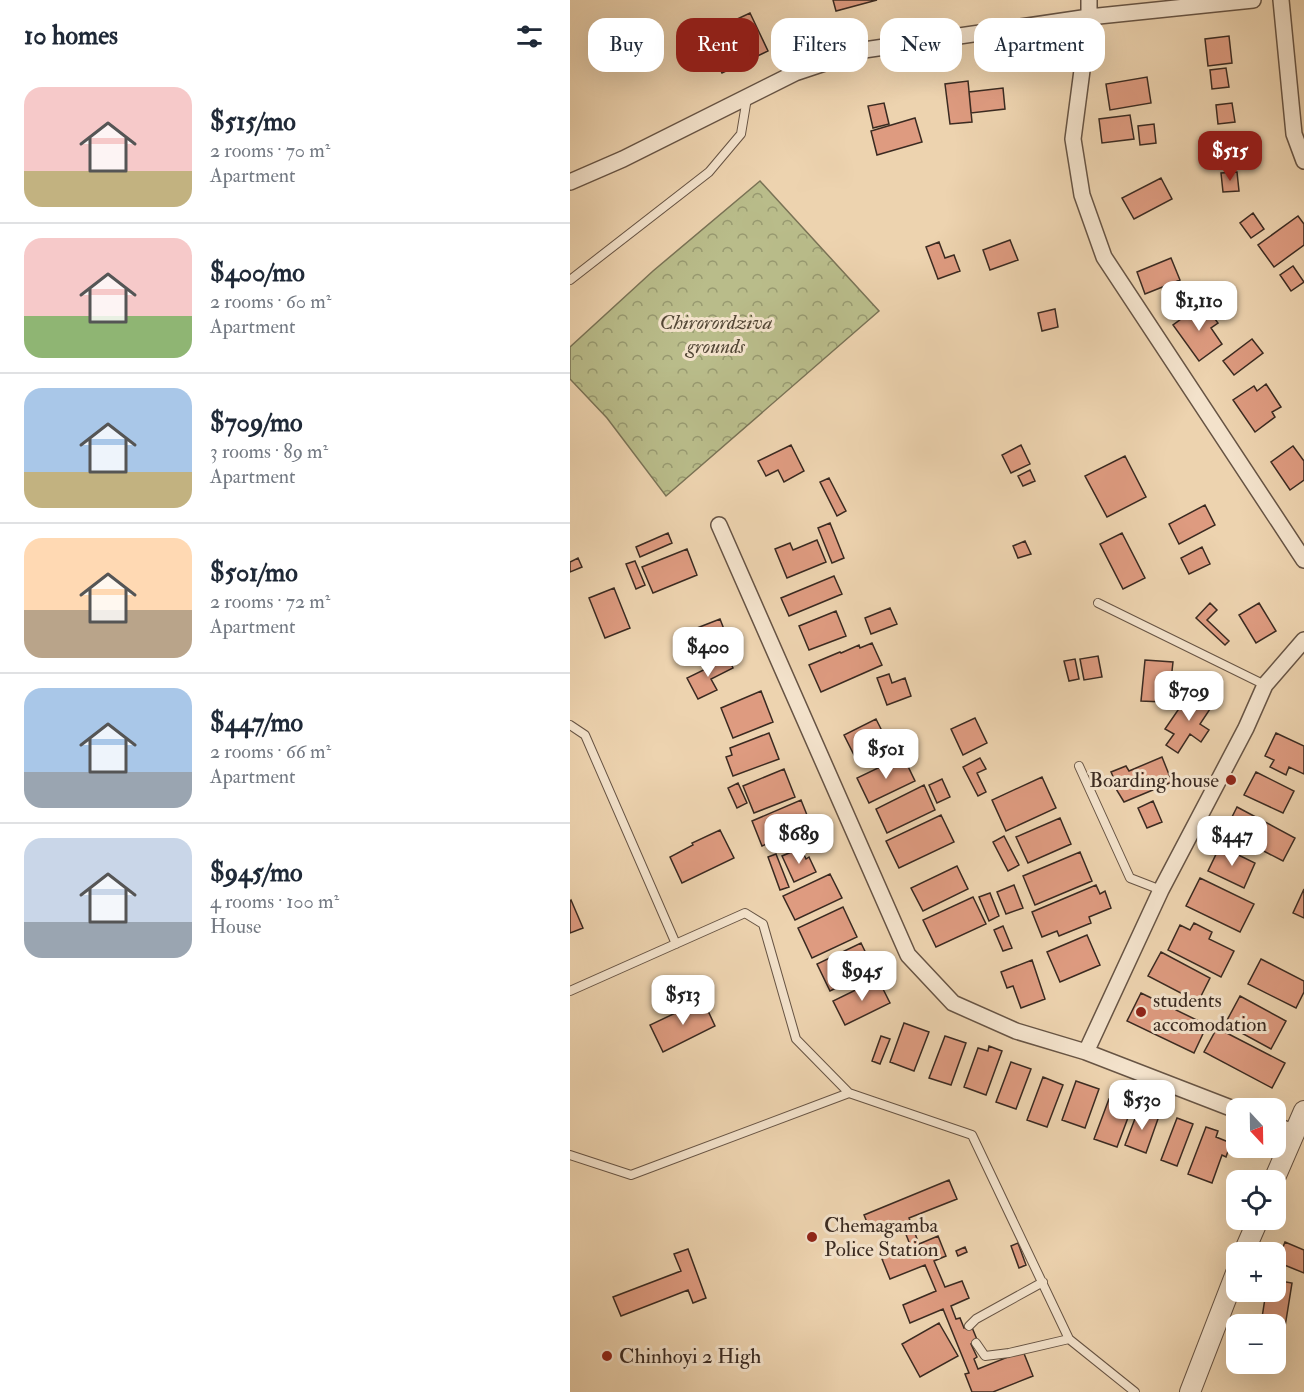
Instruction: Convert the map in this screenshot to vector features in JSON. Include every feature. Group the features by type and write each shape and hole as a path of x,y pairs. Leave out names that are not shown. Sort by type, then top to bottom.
{"street":[{"path":"1089,0 1089,17 1073,139 1082,195 1104,257 1304,560"},
{"path":"570,182 623,159 795,74 864,50 1089,17 1253,0"},
{"path":"1281,0 1294,134 1304,161"},
{"path":"719,525 908,955 953,1003 1016,1031 1086,1052 1226,1106"},
{"path":"1086,1052 1161,890 1246,728 1265,685 1304,640"},
{"path":"1278,1170 1304,1112"},
{"path":"1286,1130 1294,1133"},
{"path":"1190,1392 1226,1299"}],"lane":[{"path":"570,280 709,172 741,134 748,97"},
{"path":"1098,603 1265,685"},
{"path":"570,725 585,735 676,944"},
{"path":"1079,766 1130,878 1161,890"},
{"path":"570,991 745,914 763,924 796,1039 849,1093 972,1135 1069,1339 1135,1392"},
{"path":"570,1155 632,1175 849,1093"},
{"path":"969,1326 976,1319 1043,1282"},
{"path":"976,1342 985,1356 1009,1353 1069,1339"}],"green space":[{"name":"Chirorordziva grounds","path":"760,181 879,311 666,496 607,418 570,379 570,347 653,271"}],"building":[{"path":"833,0 877,0 836,11"},
{"path":"750,13 752,18 739,18"},
{"path":"759,32 768,51 759,55"},
{"path":"1229,36 1232,63 1208,66 1205,39"},
{"path":"1226,68 1229,87 1212,89 1210,70"},
{"path":"1147,77 1151,103 1110,110 1106,84"},
{"path":"968,81 972,122 950,124 945,84"},
{"path":"1003,88 1005,109 971,113 969,92"},
{"path":"884,103 889,124 873,128 868,106"},
{"path":"1232,103 1235,122 1218,124 1216,105"},
{"path":"1130,115 1134,139 1102,143 1099,119"},
{"path":"915,118 922,142 877,155 871,131"},
{"path":"1154,124 1156,143 1140,145 1138,126"},
{"path":"1235,138 1237,157 1221,159 1219,140"},
{"path":"1237,172 1239,191 1223,192 1221,173"},
{"path":"1161,178 1172,199 1134,219 1122,198"},
{"path":"1253,213 1264,229 1251,238 1240,223"},
{"path":"1298,216 1304,224 1304,245 1274,267 1258,245"},
{"path":"1010,240 1018,260 990,270 983,250"},
{"path":"939,242 945,258 954,255 960,271 938,279 926,247"},
{"path":"1171,258 1180,280 1145,294 1137,272"},
{"path":"1293,266 1304,282 1291,291 1280,275"},
{"path":"1203,303 1218,323 1211,328 1222,344 1199,361 1173,325"},
{"path":"1055,309 1058,327 1042,331 1038,313"},
{"path":"1252,339 1263,353 1234,375 1223,361"},
{"path":"1266,384 1281,407 1272,412 1275,417 1255,432 1233,400 1254,386 1257,391"},
{"path":"791,445 804,471 784,482 778,470 766,476 758,461"},
{"path":"1021,445 1030,464 1011,473 1002,455"},
{"path":"1293,446 1304,461 1304,480 1290,490 1271,462"},
{"path":"1125,456 1146,497 1107,517 1085,476"},
{"path":"1030,470 1035,481 1023,486 1018,476"},
{"path":"829,478 846,511 837,516 820,482"},
{"path":"1205,505 1215,525 1179,544 1169,524"},
{"path":"830,523 844,558 832,563 818,528"},
{"path":"668,533 672,543 640,557 636,547"},
{"path":"1122,533 1145,578 1123,589 1100,544"},
{"path":"817,540 826,562 787,578 775,549 790,543 793,550"},
{"path":"1025,541 1031,554 1018,558 1013,546"},
{"path":"1202,547 1210,564 1189,574 1181,558"},
{"path":"687,549 697,575 653,593 642,567"},
{"path":"578,558 582,567 570,572 570,562"},
{"path":"635,561 645,585 636,589 626,564"},
{"path":"834,576 842,594 789,616 781,598"},
{"path":"614,588 630,628 605,638 589,598"},
{"path":"1210,603 1217,610 1207,620 1229,641 1225,645 1196,618"},
{"path":"1259,603 1276,631 1256,643 1239,615"},
{"path":"890,608 897,624 871,634 865,618"},
{"path":"836,611 846,636 809,650 799,626"},
{"path":"720,619 729,642 684,660 674,637"},
{"path":"872,643 882,665 821,692 809,665 859,645 860,648"},
{"path":"1098,656 1102,677 1084,680 1080,659"},
{"path":"728,658 733,668 711,679 717,690 698,699 687,678"},
{"path":"1075,659 1079,679 1069,681 1064,661"},
{"path":"1145,660 1173,662 1171,680 1165,679 1163,702 1141,701"},
{"path":"889,674 892,683 905,678 911,696 887,705 877,678"},
{"path":"761,691 773,722 733,738 721,708"},
{"path":"1189,694 1199,701 1202,695 1214,703 1200,724 1209,730 1201,742 1190,734 1178,753 1166,745 1174,734 1165,729"},
{"path":"975,718 987,743 963,755 951,729"},
{"path":"876,719 889,745 857,761 844,735"},
{"path":"769,733 779,759 733,776 726,757 732,755 730,748"},
{"path":"1276,733 1304,746 1304,774 1289,767 1286,775 1270,767 1274,760 1265,756"},
{"path":"903,756 915,781 869,803 857,778"},
{"path":"1162,757 1172,782 1124,802 1113,784 1116,783 1111,772 1126,766 1129,771"},
{"path":"980,758 986,769 977,773 986,792 978,796 963,767"},
{"path":"784,769 795,797 754,813 743,786"},
{"path":"1256,772 1294,791 1283,813 1244,795"},
{"path":"1042,777 1056,808 1006,831 992,800"},
{"path":"942,779 950,797 937,803 929,785"},
{"path":"738,783 747,803 737,808 728,788"},
{"path":"924,785 935,810 887,833 876,809"},
{"path":"801,800 811,825 762,846 752,821"},
{"path":"1153,801 1162,822 1147,828 1138,808"},
{"path":"1237,807 1295,838 1283,861 1225,831"},
{"path":"941,815 954,842 899,868 886,841"},
{"path":"1060,818 1071,844 1028,863 1016,837"},
{"path":"720,830 734,858 682,883 670,857 693,845 692,843"},
{"path":"1004,836 1019,865 1008,871 993,842"},
{"path":"1220,846 1255,863 1244,888 1208,871"},
{"path":"801,848 806,859 809,857 816,872 794,882 782,856"},
{"path":"1080,852 1092,881 1035,905 1023,876"},
{"path":"776,854 789,887 780,890 768,857"},
{"path":"957,866 968,889 923,911 911,888"},
{"path":"830,874 842,898 795,920 783,896"},
{"path":"1200,878 1254,904 1240,932 1186,906"},
{"path":"1014,885 1023,908 1006,914 997,892"},
{"path":"1096,885 1100,894 1105,891 1111,908 1089,917 1091,923 1059,936 1057,931 1042,937 1032,912"},
{"path":"1304,889 1304,918 1293,913"},
{"path":"990,893 999,916 989,921 979,897"},
{"path":"973,897 986,924 936,947 923,920"},
{"path":"570,901 583,928 570,933"},
{"path":"843,907 857,937 812,958 798,928"},
{"path":"1194,923 1212,932 1209,939 1234,951 1221,977 1168,950 1180,925 1190,930"},
{"path":"1003,926 1012,948 1003,951 994,930"},
{"path":"1087,935 1100,965 1060,982 1047,952"},
{"path":"861,943 874,970 830,991 817,964"},
{"path":"1161,952 1210,978 1198,1002 1148,976"},
{"path":"1261,959 1304,981 1304,992 1296,1008 1248,984"},
{"path":"1032,960 1045,999 1021,1008 1013,986 1007,988 1001,972"},
{"path":"878,979 890,1003 845,1025 833,1001"},
{"path":"1141,993 1207,1025 1194,1053 1127,1021"},
{"path":"1240,996 1286,1021 1271,1049 1225,1024"},
{"path":"703,1000 715,1026 663,1052 650,1025"},
{"path":"904,1023 929,1032 914,1071 890,1062"},
{"path":"1217,1028 1285,1063 1272,1088 1204,1052"},
{"path":"881,1036 890,1039 880,1064 872,1061"},
{"path":"945,1036 966,1043 951,1085 929,1078"},
{"path":"989,1046 1002,1051 986,1095 964,1087 978,1048 988,1051"},
{"path":"1011,1062 1031,1069 1016,1109 996,1102"},
{"path":"1043,1077 1063,1085 1047,1127 1027,1120"},
{"path":"1076,1081 1099,1089 1085,1128 1062,1120"},
{"path":"1109,1099 1132,1107 1117,1147 1094,1139"},
{"path":"1139,1108 1159,1116 1146,1153 1125,1145"},
{"path":"1177,1118 1193,1124 1177,1166 1161,1160"},
{"path":"1206,1127 1218,1131 1216,1137 1226,1141 1226,1157 1222,1155 1212,1183 1188,1174"},
{"path":"949,1180 957,1199 909,1218 919,1244 938,1236 946,1256 934,1261 945,1287 962,1281 969,1298 951,1306 956,1319 960,1318 964,1328 971,1325 978,1342 971,1344 977,1357 974,1359 978,1369 1023,1351 1033,1376 993,1392 972,1392 965,1374 969,1373 943,1309 910,1323 903,1305 936,1291 925,1265 890,1279 882,1259 911,1247 901,1222 872,1234 864,1215"},
{"path":"1286,1242 1304,1250 1304,1273 1286,1266"},
{"path":"1018,1243 1026,1265 1019,1268 1011,1246"},
{"path":"965,1247 967,1252 958,1256 956,1251"},
{"path":"688,1249 706,1298 693,1303 688,1290 621,1316 613,1297 681,1271 674,1254"},
{"path":"1286,1282 1292,1283 1286,1320 1286,1314 1263,1314 1264,1302 1286,1302"},
{"path":"939,1323 958,1356 920,1377 902,1344"}],"place":[{"name":"Boarding house","path":"1231,780"},
{"name":"students accomodation","path":"1141,1012"},
{"name":"Chemagamba Police Station","path":"812,1237"},
{"name":"Chinhoyi 2 High","path":"607,1356"}]}
